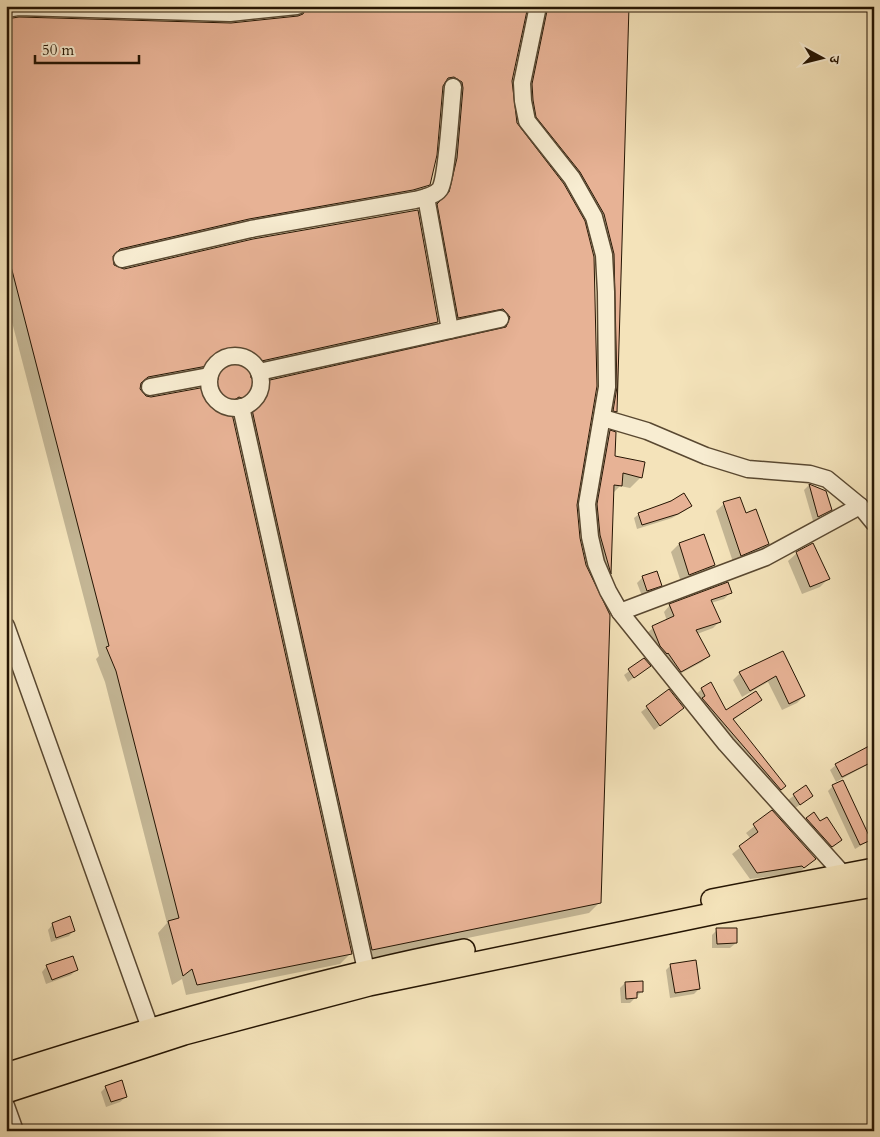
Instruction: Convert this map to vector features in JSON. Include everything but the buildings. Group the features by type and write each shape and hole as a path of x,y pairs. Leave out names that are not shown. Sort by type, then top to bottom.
{"main road":[{"path":"6,1092 184,1034 369,985 716,913 857,880 874,869"},
{"path":"6,1074 150,1028 366,970 857,880"}],"street":[{"path":"6,9 18,7 230,13 297,6"},
{"path":"538,6 522,83 522,101 527,121 572,178 594,217 604,255 607,387 587,504 590,537 596,563 620,612 726,744 857,880"},
{"path":"122,258 251,229 426,197 440,189 444,171 453,87"},
{"path":"426,197 450,330"},
{"path":"259,372 500,319"},
{"path":"232,355 248,359 259,372 260,390 256,398 241,407 223,405 216,400 209,385 209,376 217,362 232,355"},
{"path":"150,387 209,376"},
{"path":"241,407 366,970"},
{"path":"603,418 648,431 706,456 748,469 810,474 827,479 860,506 874,523"},
{"path":"620,612 766,558 860,506"},
{"path":"6,626 150,1028"},
{"path":"6,1106 15,1131"}]}
